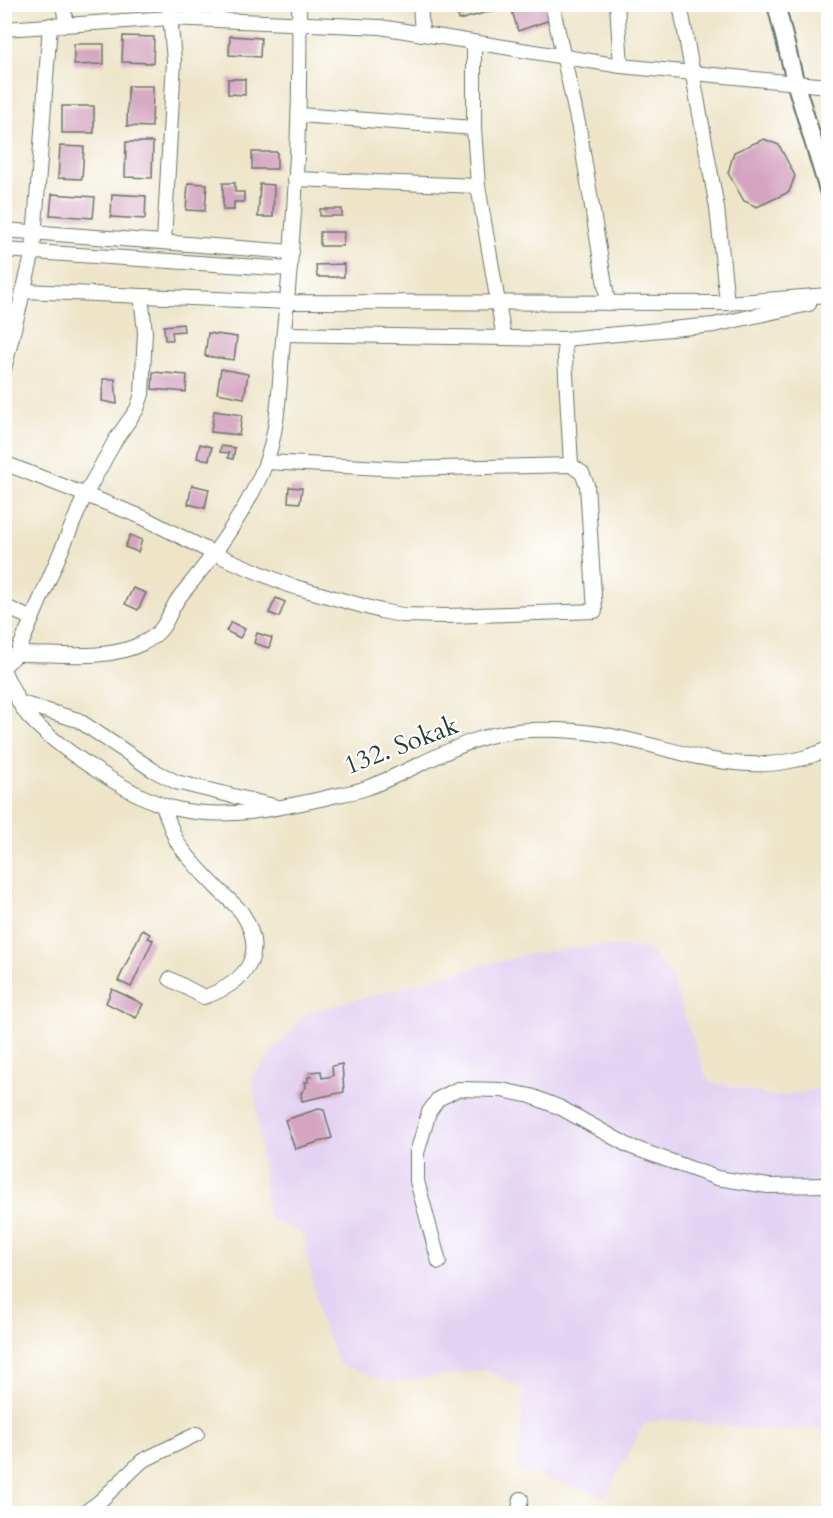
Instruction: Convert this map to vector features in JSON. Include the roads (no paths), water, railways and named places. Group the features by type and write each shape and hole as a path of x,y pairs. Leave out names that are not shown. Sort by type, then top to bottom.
{"main road":[{"path":"776,4 796,85 828,190"}],"street":[{"path":"63,4 66,23"},
{"path":"120,4 122,19"},
{"path":"17,654 87,655 142,644 168,623 177,600 213,554 242,510 266,462 280,394 292,252 299,115 299,4"},
{"path":"420,4 422,34"},
{"path":"552,4 579,128 608,303"},
{"path":"617,4 621,66"},
{"path":"680,4 717,208 727,303"},
{"path":"164,242 174,61 170,11"},
{"path":"4,29 122,19 170,11 300,23 380,27 621,66 692,75 828,86"},
{"path":"4,369 33,252 50,25"},
{"path":"474,44 474,128 478,186 504,338"},
{"path":"299,115 474,128"},
{"path":"296,179 478,186"},
{"path":"4,230 292,252"},
{"path":"4,250 290,269"},
{"path":"23,291 287,302 727,303 828,297"},
{"path":"4,666 17,654 85,495 116,439 137,409 142,394 145,332 141,296"},
{"path":"284,334 564,339 714,325 828,297"},
{"path":"564,339 571,465"},
{"path":"4,463 141,517 213,554 288,585 402,615 447,616 595,611 587,484 582,473 571,465 402,469 266,462"},
{"path":"4,606 32,619"},
{"name":"132. Sokak","path":"4,672 29,718 63,747 163,806 209,813 238,814 368,788 444,751 496,735 528,730 608,735 690,757 738,765 768,765 811,757 828,749"},
{"path":"21,704 78,720 153,770 176,782 281,807"},
{"path":"163,806 177,842 202,873 242,913 252,934 253,958 240,979 226,990 204,997 170,979"},
{"path":"439,1262 417,1181 417,1153 429,1112 438,1099 458,1089 501,1090 531,1096 561,1108 629,1146 717,1178 768,1186 828,1185"},
{"path":"83,1514 98,1503 142,1461 197,1434"},
{"path":"518,1514 521,1499"}]}
